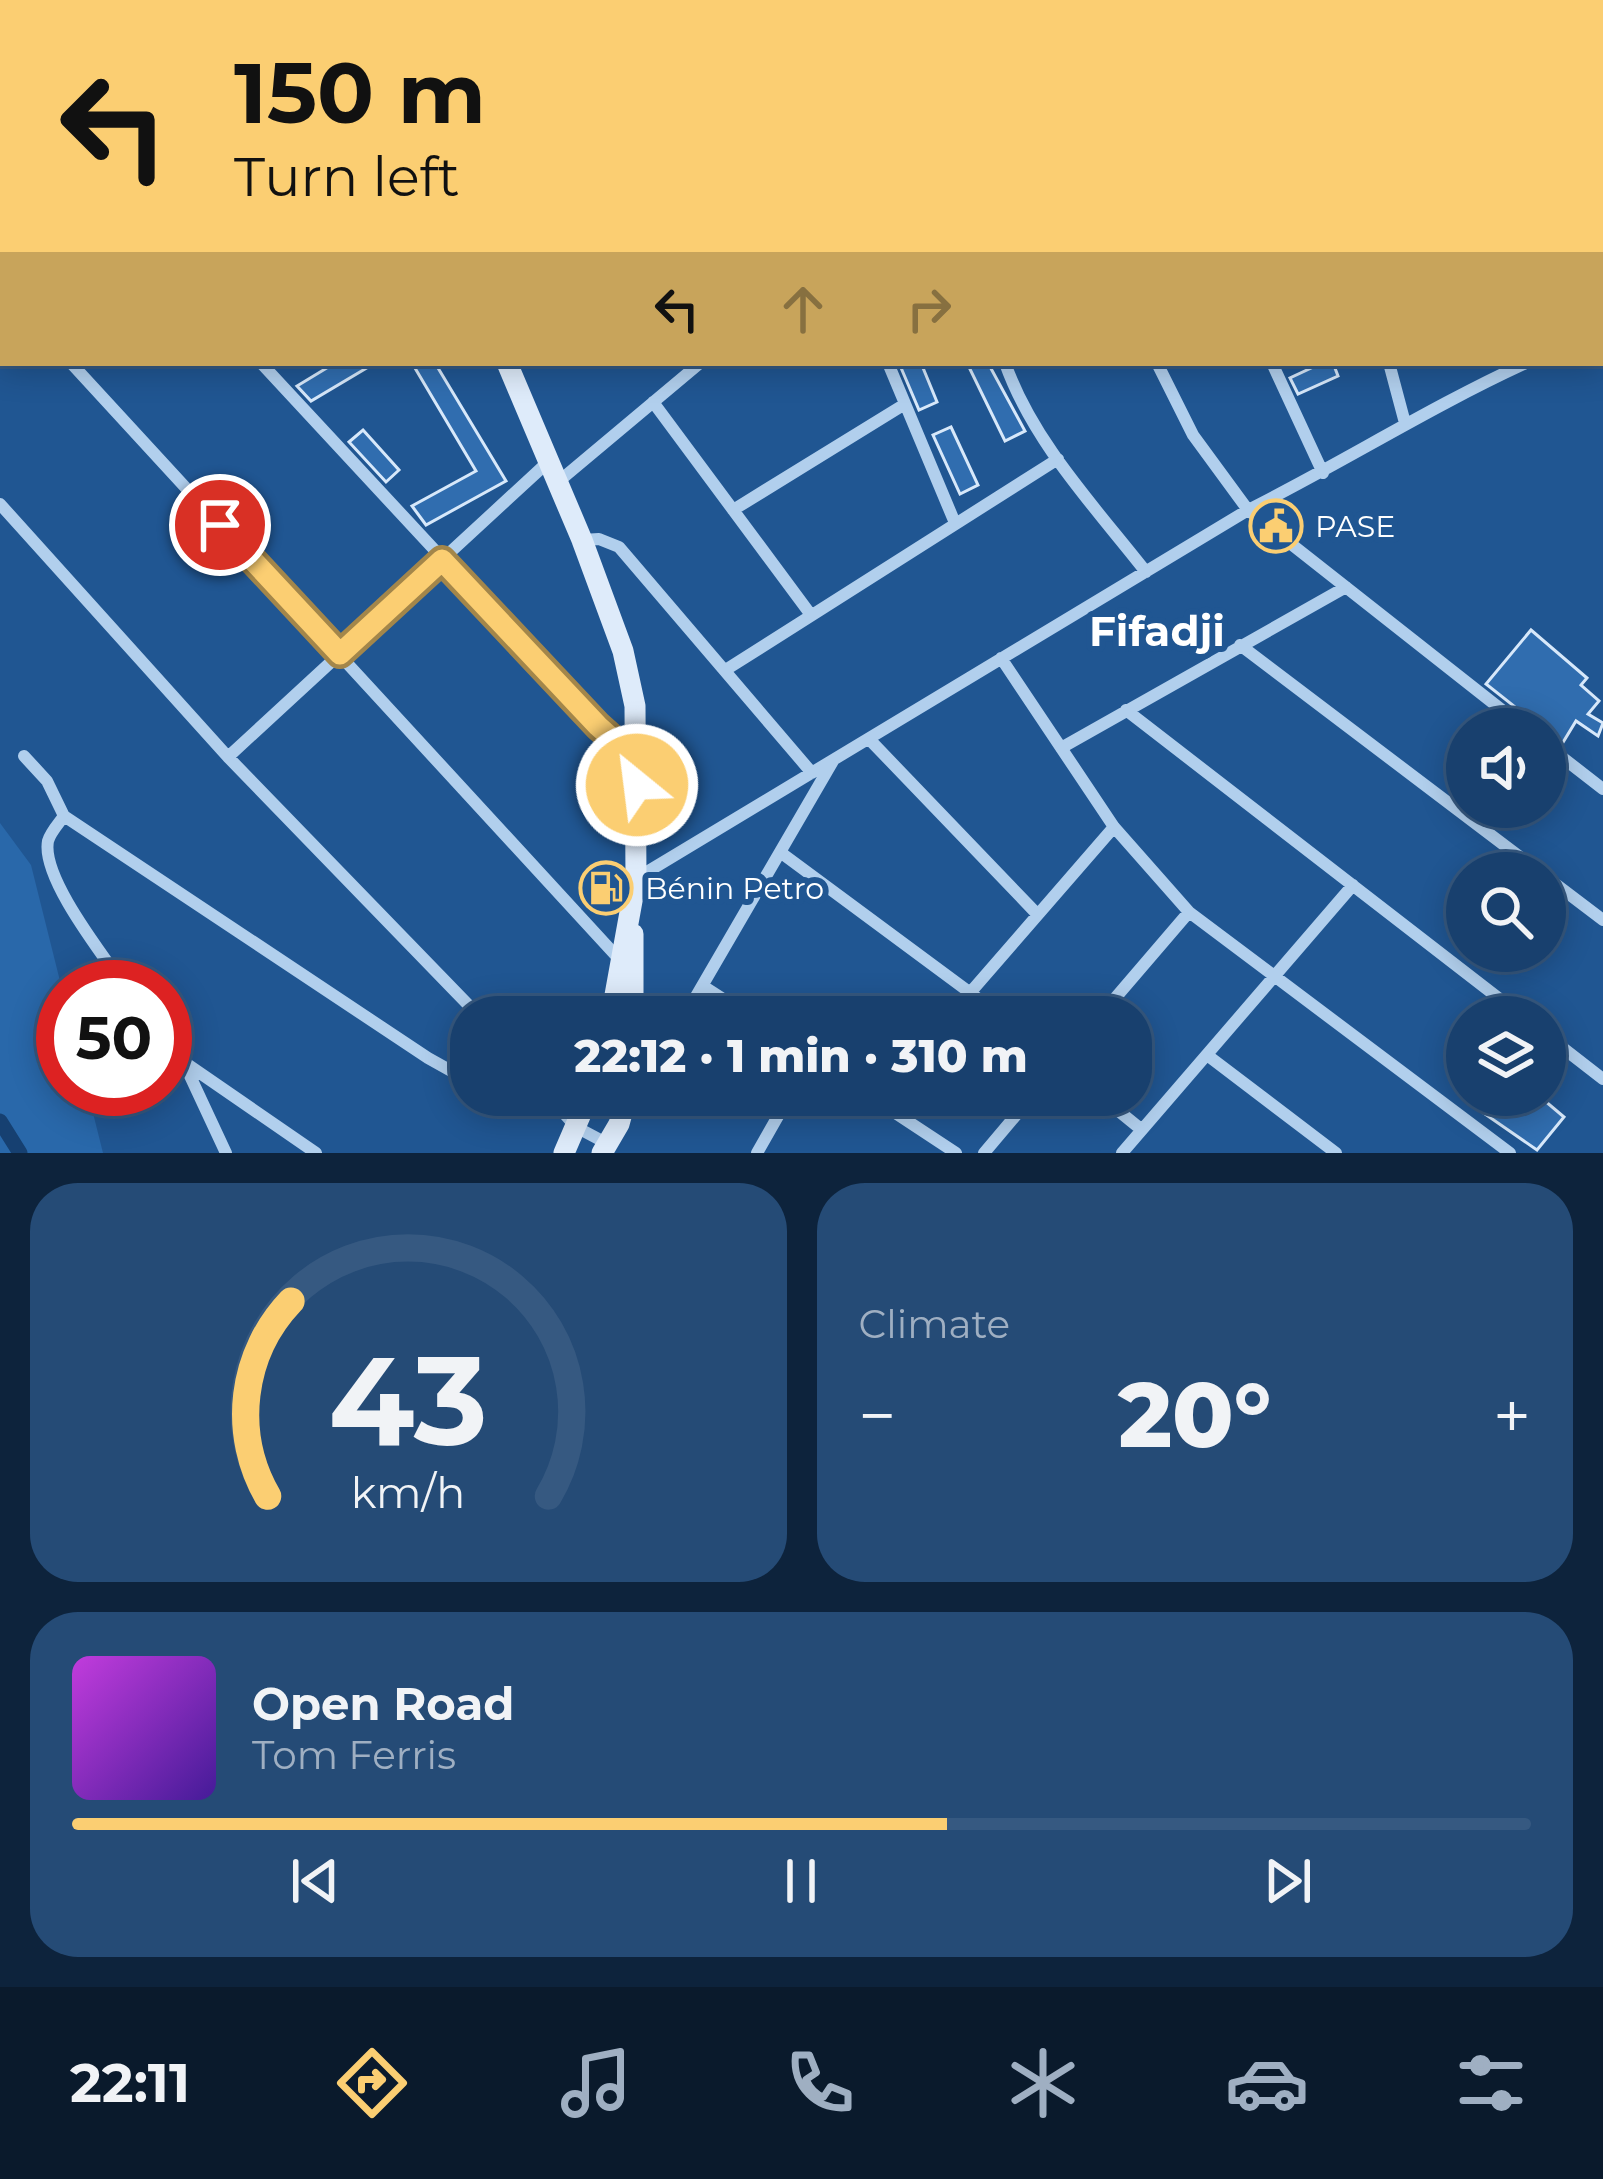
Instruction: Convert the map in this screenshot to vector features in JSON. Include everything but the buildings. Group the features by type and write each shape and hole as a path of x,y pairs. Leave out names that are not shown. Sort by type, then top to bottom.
{"main road":[{"path":"508,366 582,540 631,678 637,761 633,996"},
{"path":"614,996 632,914"},
{"path":"564,1153 581,1116"},
{"path":"605,1148 621,1116"}],"street":[{"path":"74,366 620,960"},
{"path":"268,366 442,560 598,726 637,761"},
{"path":"228,757 442,560 696,366"},
{"path":"888,366 955,523"},
{"path":"1006,366 1030,416 1058,459 1146,572"},
{"path":"1158,366 1193,436 1248,510 1499,708"},
{"path":"1273,366 1323,473"},
{"path":"1390,366 1405,422"},
{"path":"636,879 1248,510 1323,473 1405,422 1518,366"},
{"path":"653,402 811,615"},
{"path":"733,510 905,404"},
{"path":"727,669 1058,459"},
{"path":"0,504 228,757 461,996"},
{"path":"582,540 598,539 619,547 812,773"},
{"path":"1061,748 1346,587"},
{"path":"1240,645 1514,852"},
{"path":"1001,658 1114,827 1189,912 1510,1153"},
{"path":"1126,710 1496,996"},
{"path":"868,739 1037,914"},
{"path":"24,755 47,781 64,816 450,1070"},
{"path":"697,996 833,760"},
{"path":"1566,760 1603,789"},
{"path":"64,816 48,838 50,861 68,902 107,960"},
{"path":"968,996 1114,827"},
{"path":"780,852 977,996"},
{"path":"1131,1150 1142,1130 1353,885"},
{"path":"1566,892 1603,920"},
{"path":"1117,996 1189,912"},
{"path":"703,986 718,996"},
{"path":"1566,1050 1603,1079"},
{"path":"1207,1055 1336,1153"},
{"path":"192,1068 316,1153"},
{"path":"192,1079 226,1153"},
{"path":"566,1116 605,1148"},
{"path":"757,1153 778,1116"},
{"path":"903,1116 956,1153"},
{"path":"984,1153 1015,1116"},
{"path":"1125,1116 1142,1130"}],"shaded area":[{"path":"0,823 31,865 55,960 36,960 36,1116 94,1116 103,1153 0,1153"}],"waterway":[{"path":"0,1121 20,1153"}],"place":[{"name":"PASE","path":"1276,526"},
{"name":"Bénin Petro","path":"606,888"}],"district":[{"name":"Fifadji","path":"1157,631"}],"route":[{"path":"220,525 340,654 442,560 598,726 637,761 637,785"}]}
